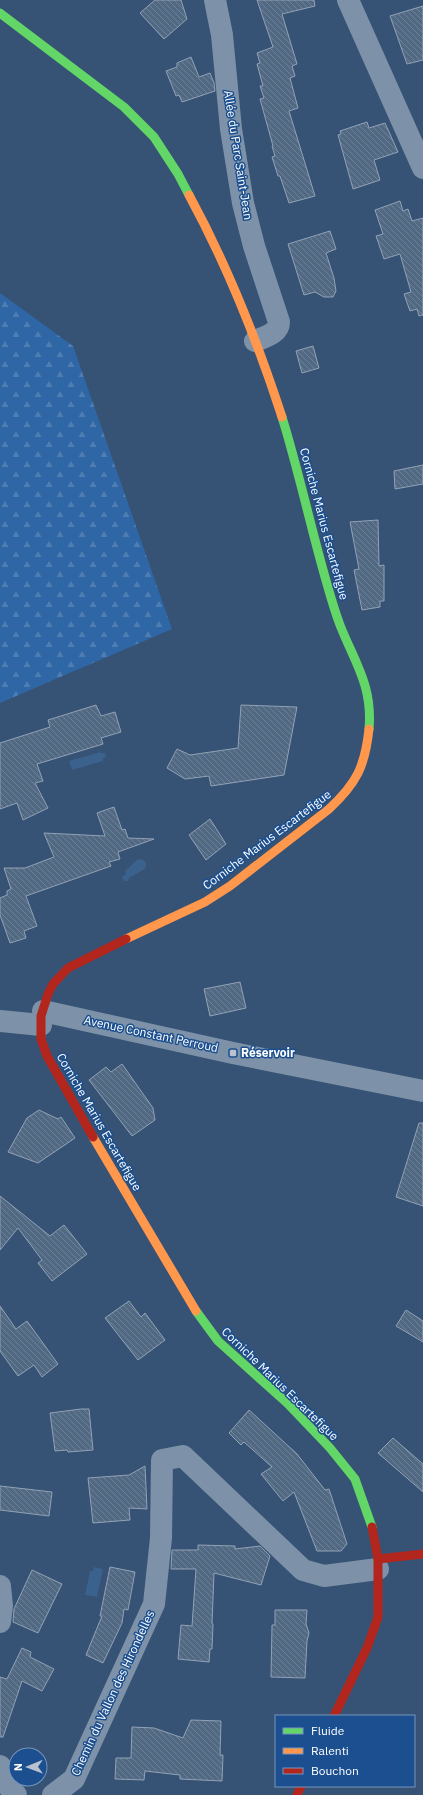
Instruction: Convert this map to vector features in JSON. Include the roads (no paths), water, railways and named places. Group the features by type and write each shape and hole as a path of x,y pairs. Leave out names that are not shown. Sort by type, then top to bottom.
{"main road":[{"name":"Corniche Marius Escartefigue","path":"0,13 124,107 154,137 178,174 213,240 254,341 289,440 335,611 366,685 370,719 367,750 362,767 344,795 329,809 230,886 205,902 72,965 57,978 46,998 42,1018 41,1038 51,1065 202,1321 218,1342 287,1404 330,1448 354,1479 370,1519 378,1564 378,1617 367,1648 334,1715"},
{"path":"378,1564 423,1554"}],"street":[{"name":"Allée du Parc Saint-Jean","path":"215,0 222,35 231,129 243,203 254,246 279,322 279,327 274,332 254,341"},
{"path":"348,0 423,168"},
{"name":"Avenue Constant Perroud","path":"0,1021 42,1018 233,1053 423,1092"},
{"name":"Chemin du Vallon des Hirondelles","path":"53,1795 74,1779 154,1604 161,1538 162,1460 183,1456 303,1570 324,1576 378,1564"},
{"path":"0,1586 2,1606 0,1622"},
{"path":"0,1766 4,1781 16,1795"}],"place":[{"name":"Réservoir","path":"233,1053"}]}
